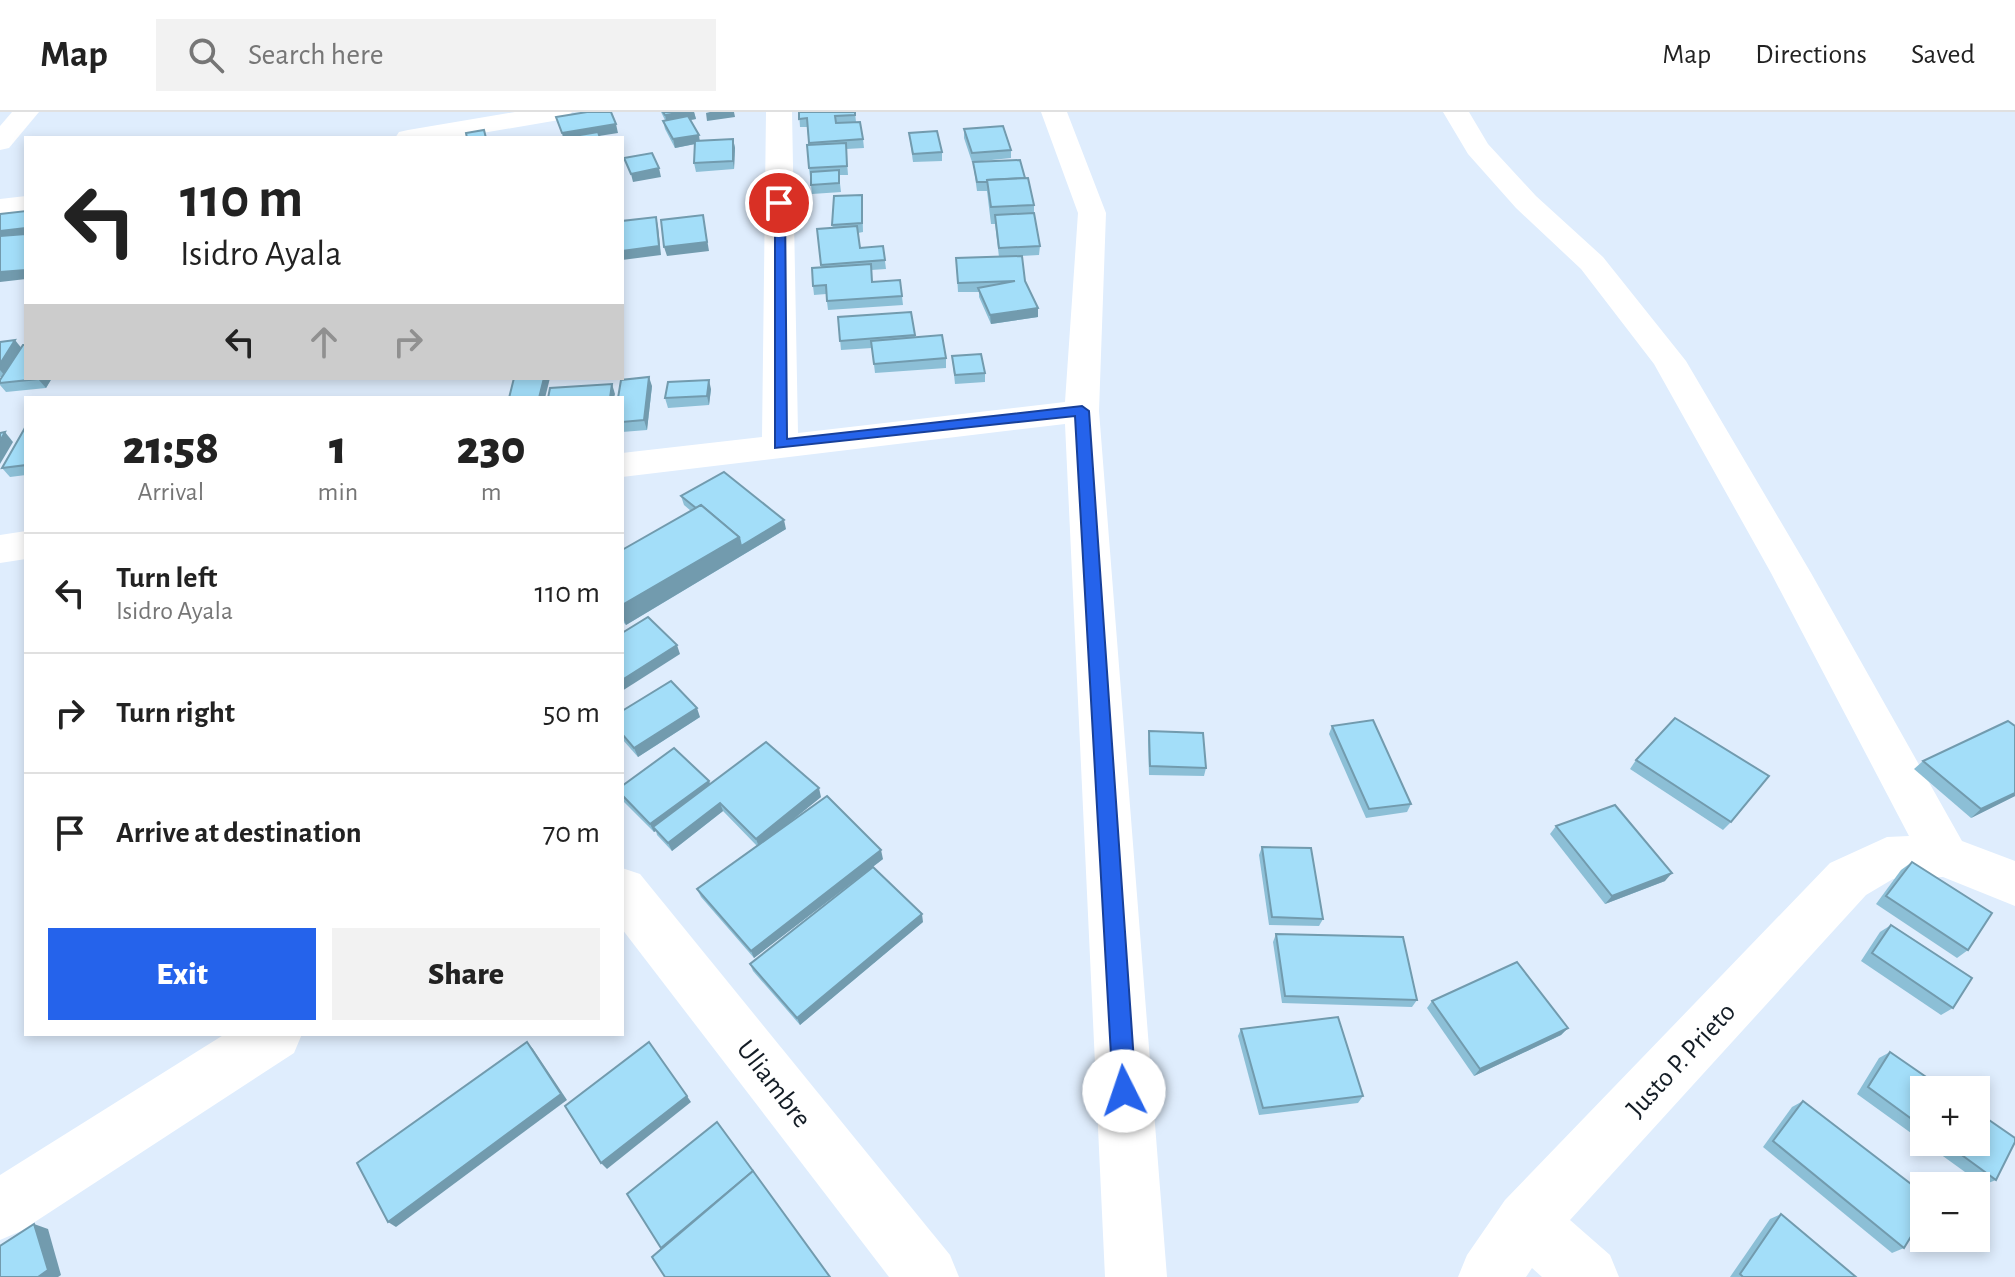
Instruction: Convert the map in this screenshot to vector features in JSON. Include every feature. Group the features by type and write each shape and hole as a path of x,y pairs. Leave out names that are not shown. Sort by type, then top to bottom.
{"street":[{"path":"0,142 26,112"},
{"path":"420,136 559,112"},
{"path":"779,112 780,444"},
{"path":"1054,112 1092,213 1082,411 1136,1277"},
{"path":"1456,112 1477,148 1526,202 1592,263 1669,361 1791,573 1945,856 2015,884"},
{"path":"0,208 24,204"},
{"path":"624,465 780,444 1082,411"},
{"path":"0,549 24,545"},
{"name":"Justo P. Prieto","path":"1489,1277 1527,1222 1848,879 1887,858 1945,856"},
{"name":"Uliambre","path":"624,893 928,1277"},
{"path":"0,1210 272,1036"},
{"path":"1527,1222 1588,1277"}],"building":[{"path":"611,112 616,124 562,133 556,117"},
{"path":"799,112 855,112 855,115 835,116 836,123 860,122 863,139 809,143 807,118 799,119"},
{"path":"688,116 699,135 673,139 663,121"},
{"path":"1003,126 1011,150 972,153 964,129"},
{"path":"484,130 486,136 467,136 466,133"},
{"path":"937,131 942,152 913,154 909,133"},
{"path":"598,132 599,136 574,136"},
{"path":"733,139 733,161 694,163 695,141"},
{"path":"846,143 847,166 809,168 807,145"},
{"path":"652,153 659,168 631,174 624,158"},
{"path":"1020,160 1025,178 977,182 973,162"},
{"path":"839,170 839,183 811,185 811,172"},
{"path":"1028,178 1034,205 991,207 987,180"},
{"path":"862,195 862,223 832,225 834,196"},
{"path":"24,211 24,228 0,231 0,214"},
{"path":"1034,213 1040,246 999,248 995,215"},
{"path":"703,215 707,242 664,247 661,220"},
{"path":"656,217 659,246 624,251 624,221"},
{"path":"857,226 860,248 883,246 885,260 821,265 817,229"},
{"path":"24,234 24,270 0,272 0,236"},
{"path":"1022,256 1025,281 1038,308 990,315 978,288 1015,281 958,283 956,258"},
{"path":"871,264 872,282 900,280 902,296 827,301 826,285 813,286 812,268"},
{"path":"911,312 915,335 840,341 838,317"},
{"path":"942,335 946,358 874,364 871,341"},
{"path":"15,340 0,364 0,342"},
{"path":"24,345 24,380 28,380 0,383"},
{"path":"981,354 985,373 955,375 952,356"},
{"path":"649,377 644,420 624,422 624,396 618,396 621,380"},
{"path":"514,380 544,380 540,396 510,396"},
{"path":"709,380 707,396 665,398 668,382"},
{"path":"612,384 610,396 548,396 550,388"},
{"path":"24,430 24,465 2,468"},
{"path":"724,472 784,520 741,546 739,537 701,505 696,508 681,496"},
{"path":"701,505 739,537 624,604 624,549"},
{"path":"648,617 677,645 624,679 624,632"},
{"path":"671,681 697,708 634,748 624,736 624,710"},
{"path":"1675,718 1769,776 1731,822 1636,760"},
{"path":"1373,720 1411,804 1369,809 1332,726"},
{"path":"2008,721 2015,726 2015,793 1981,809 1923,761"},
{"path":"1149,731 1203,733 1206,768 1150,766"},
{"path":"766,742 819,788 756,839 720,803 668,843 653,827"},
{"path":"674,748 709,781 650,824 624,797 624,785"},
{"path":"827,796 881,850 751,951 697,889"},
{"path":"1615,805 1672,873 1612,896 1556,826"},
{"path":"1262,847 1311,848 1323,919 1272,917"},
{"path":"1912,862 1992,913 1968,950 1886,896"},
{"path":"873,867 922,914 797,1018 750,964"},
{"path":"1891,925 1972,978 1953,1008 1872,953"},
{"path":"1276,934 1403,937 1417,1000 1285,996"},
{"path":"1517,962 1568,1028 1480,1069 1432,1001"},
{"path":"1338,1017 1363,1096 1263,1108 1241,1029"},
{"path":"527,1042 561,1094 388,1222 357,1163"},
{"path":"649,1042 687,1096 601,1163 565,1106"},
{"path":"1890,1052 1925,1076 1910,1076 1910,1118 1868,1087"},
{"path":"1803,1101 1910,1183 1910,1238 1904,1248 1773,1141"},
{"path":"1990,1121 2015,1138 2015,1142 1996,1180 1990,1172 1985,1172 1963,1156 1990,1156"},
{"path":"717,1122 753,1171 661,1248 627,1194"},
{"path":"753,1171 830,1277 665,1277 652,1257"},
{"path":"1781,1214 1856,1277 1743,1277 1740,1274"},
{"path":"34,1224 48,1270 38,1277 0,1277 0,1246"}],"route":[{"path":"779,203 780,444 1082,411 1124,1091"}]}
